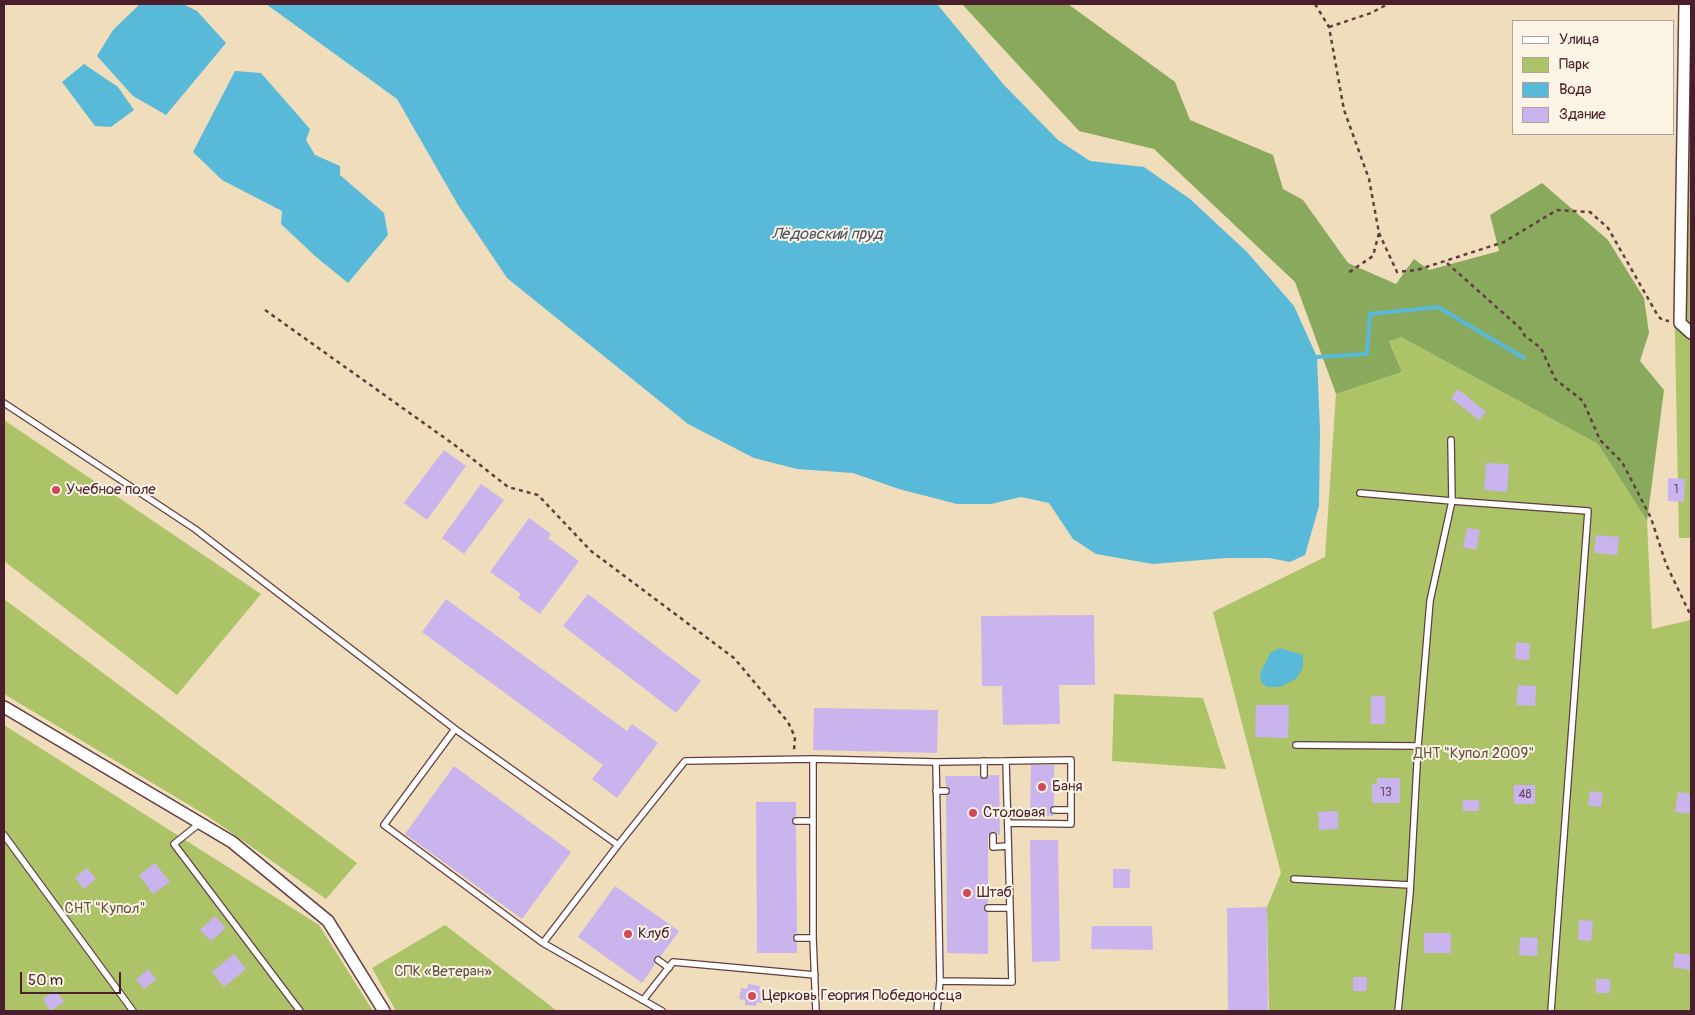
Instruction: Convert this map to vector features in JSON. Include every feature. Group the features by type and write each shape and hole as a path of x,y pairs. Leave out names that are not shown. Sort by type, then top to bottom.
{"street":[{"path":"1685,4 1680,323 1691,332"},
{"path":"4,706 232,842 328,921 384,1011"}],"lane":[{"path":"4,403 195,529 455,729 618,845"},
{"path":"1398,1011 1410,885 1418,746 1430,601 1452,501 1451,440"},
{"path":"1360,493 1588,511 1551,1011"},
{"path":"455,729 384,825 544,943 662,1011"},
{"path":"1296,745 1418,746"},
{"path":"813,759 813,938 816,1011"},
{"path":"544,943 618,845 685,761 813,759 1049,762 1071,760 1071,824 1008,823"},
{"path":"984,761 984,775"},
{"path":"940,981 1012,982 1006,761"},
{"path":"936,762 940,981 937,1011"},
{"path":"936,791 946,791"},
{"path":"1054,810 1070,810"},
{"path":"796,821 813,820"},
{"path":"200,824 174,844 300,1011"},
{"path":"4,835 133,1011"},
{"path":"992,836 993,847 1008,846"},
{"path":"1294,879 1410,885"},
{"path":"988,908 1010,908"},
{"path":"797,938 813,938"},
{"path":"658,960 669,968"},
{"path":"644,999 674,962 815,975"}],"path":[{"path":"1315,4 1329,27 1344,110 1368,179 1379,233 1398,272 1417,270 1446,262 1504,242 1557,210 1581,210 1590,212 1608,228 1662,320 1680,323"},
{"path":"1329,27 1371,13 1388,4"},
{"path":"1348,273 1373,256 1379,233"},
{"path":"1446,262 1520,328 1525,336 1541,348 1555,379 1583,401 1600,440 1622,462 1651,518 1666,564 1691,616"},
{"path":"265,310 456,446 508,487 538,495 591,551 734,658 788,722 795,737 794,759"}],"green space":[{"path":"962,4 1068,4 1175,82 1190,120 1273,155 1283,189 1303,200 1348,263 1396,284 1414,259 1429,270 1499,251 1490,215 1542,183 1608,240 1644,298 1649,333 1640,361 1664,390 1647,521 1598,444 1401,337 1389,341 1402,372 1336,394 1295,282 1154,149 1079,131"},
{"path":"1679,4 1691,4 1691,538 1679,538 1674,287"},
{"name":"ДНТ \"Купол 2009\"","path":"1401,337 1598,444 1647,521 1652,629 1691,620 1691,1011 1269,1011 1267,907 1281,873 1213,612 1325,557 1336,394 1402,372 1389,340"},
{"name":"Учебное поле","path":"4,420 261,594 177,695 4,561"},
{"path":"4,599 357,863 326,899 209,817 4,694"},
{"path":"1114,694 1203,698 1226,769 1112,761"},
{"name":"СНТ \"Купол\"","path":"4,725 319,925 373,1011 4,1011"},
{"name":"СПК «Ветеран»","path":"445,925 557,1011 396,1011 372,968"}],"water":[{"path":"140,4 183,4 197,11 226,43 166,115 133,96 97,56 113,30"},
{"name":"Лёдовский пруд","path":"266,4 937,4 1004,85 1058,140 1090,161 1144,167 1190,199 1247,252 1294,306 1317,357 1320,430 1319,506 1305,555 1290,562 1269,558 1226,558 1153,564 1096,554 1073,539 1049,503 1021,497 991,504 957,504 899,489 853,473 797,469 754,458 688,424 507,278 458,205 397,99"},
{"path":"84,64 118,87 134,110 111,127 95,126 62,82"},
{"path":"235,71 261,73 310,129 306,140 315,155 340,166 340,175 384,213 388,235 348,283 315,256 281,224 282,211 222,180 193,152"},
{"path":"1280,648 1303,655 1303,668 1296,679 1280,687 1267,687 1261,682 1260,673 1271,652"}],"building":[{"path":"1458,389 1486,412 1479,420 1451,398"},
{"path":"444,450 466,466 427,520 404,503"},
{"path":"1486,463 1509,464 1507,492 1484,490"},
{"path":"1668,478 1685,479 1684,502 1668,501"},
{"path":"481,484 504,500 464,554 442,538"},
{"path":"529,518 551,534 548,538 579,561 540,614 518,598 521,594 490,572"},
{"path":"1467,528 1480,530 1476,550 1463,547"},
{"path":"1596,535 1619,537 1617,555 1594,553"},
{"path":"588,594 701,681 676,713 563,626"},
{"path":"446,599 627,731 632,724 658,743 617,798 592,779 603,765 422,632"},
{"path":"1094,615 1095,685 1059,685 1060,724 1003,725 1002,686 982,686 981,616"},
{"path":"1516,643 1530,643 1529,660 1515,659"},
{"path":"1518,685 1536,686 1535,706 1516,705"},
{"path":"1371,696 1385,696 1385,724 1371,724"},
{"path":"1256,705 1289,705 1288,738 1255,737"},
{"path":"814,708 938,710 937,753 813,750"},
{"name":"Баня","path":"1031,765 1054,765 1054,805 1049,810 1054,816 1030,816"},
{"path":"454,766 571,852 522,919 405,834"},
{"path":"989,775 999,775 1000,835 993,831 988,836 988,903 983,908 988,913 988,954 947,953 946,796 951,791 946,786 945,776 979,776 984,780"},
{"path":"1377,778 1400,778 1400,803 1372,803 1372,784 1377,784"},
{"path":"1514,785 1535,785 1535,804 1514,804"},
{"path":"1590,791 1603,793 1601,807 1588,805"},
{"path":"1678,792 1691,794 1691,814 1675,812"},
{"path":"1463,800 1479,800 1479,811 1463,811"},
{"path":"756,802 796,802 796,816 791,821 796,826 797,933 792,938 797,943 797,953 757,953"},
{"path":"1338,811 1338,829 1319,830 1318,812"},
{"path":"1030,840 1058,840 1060,961 1032,962"},
{"path":"155,863 170,882 153,894 139,875"},
{"path":"87,868 96,879 84,889 75,878"},
{"path":"1113,869 1130,869 1130,888 1113,888"},
{"name":"Клуб","path":"615,886 679,931 661,956 654,958 655,964 642,983 578,937"},
{"path":"1267,907 1268,1011 1228,1011 1227,908"},
{"path":"215,916 226,928 211,941 200,930"},
{"path":"1579,920 1593,921 1591,941 1578,940"},
{"path":"1092,926 1152,926 1153,950 1091,949"},
{"path":"1424,933 1451,933 1451,953 1424,953"},
{"path":"1520,937 1538,938 1537,956 1519,955"},
{"path":"1675,953 1691,955 1690,970 1673,967"},
{"path":"234,954 246,969 224,987 212,972"},
{"path":"148,969 156,979 144,989 136,980"},
{"path":"1353,977 1367,977 1366,991 1353,991"},
{"path":"1596,979 1610,979 1610,993 1596,993"},
{"name":"Церковь Георгия Победоносца","path":"748,984 760,986 759,991 764,992 763,1003 757,1002 756,1006 745,1005 745,1000 739,999 741,988 747,989"},
{"path":"56,990 64,1002 50,1011 43,999"}],"waterway":[{"path":"1317,357 1367,354 1370,314 1438,307 1524,358"}],"place":[{"name":"Учебное поле","path":"56,490"},
{"name":"Баня","path":"1042,787"},
{"name":"Столовая","path":"973,813"},
{"name":"Штаб","path":"967,893"},
{"name":"Клуб","path":"628,934"},
{"name":"Церковь Георгия Победоносца","path":"752,996"}]}
